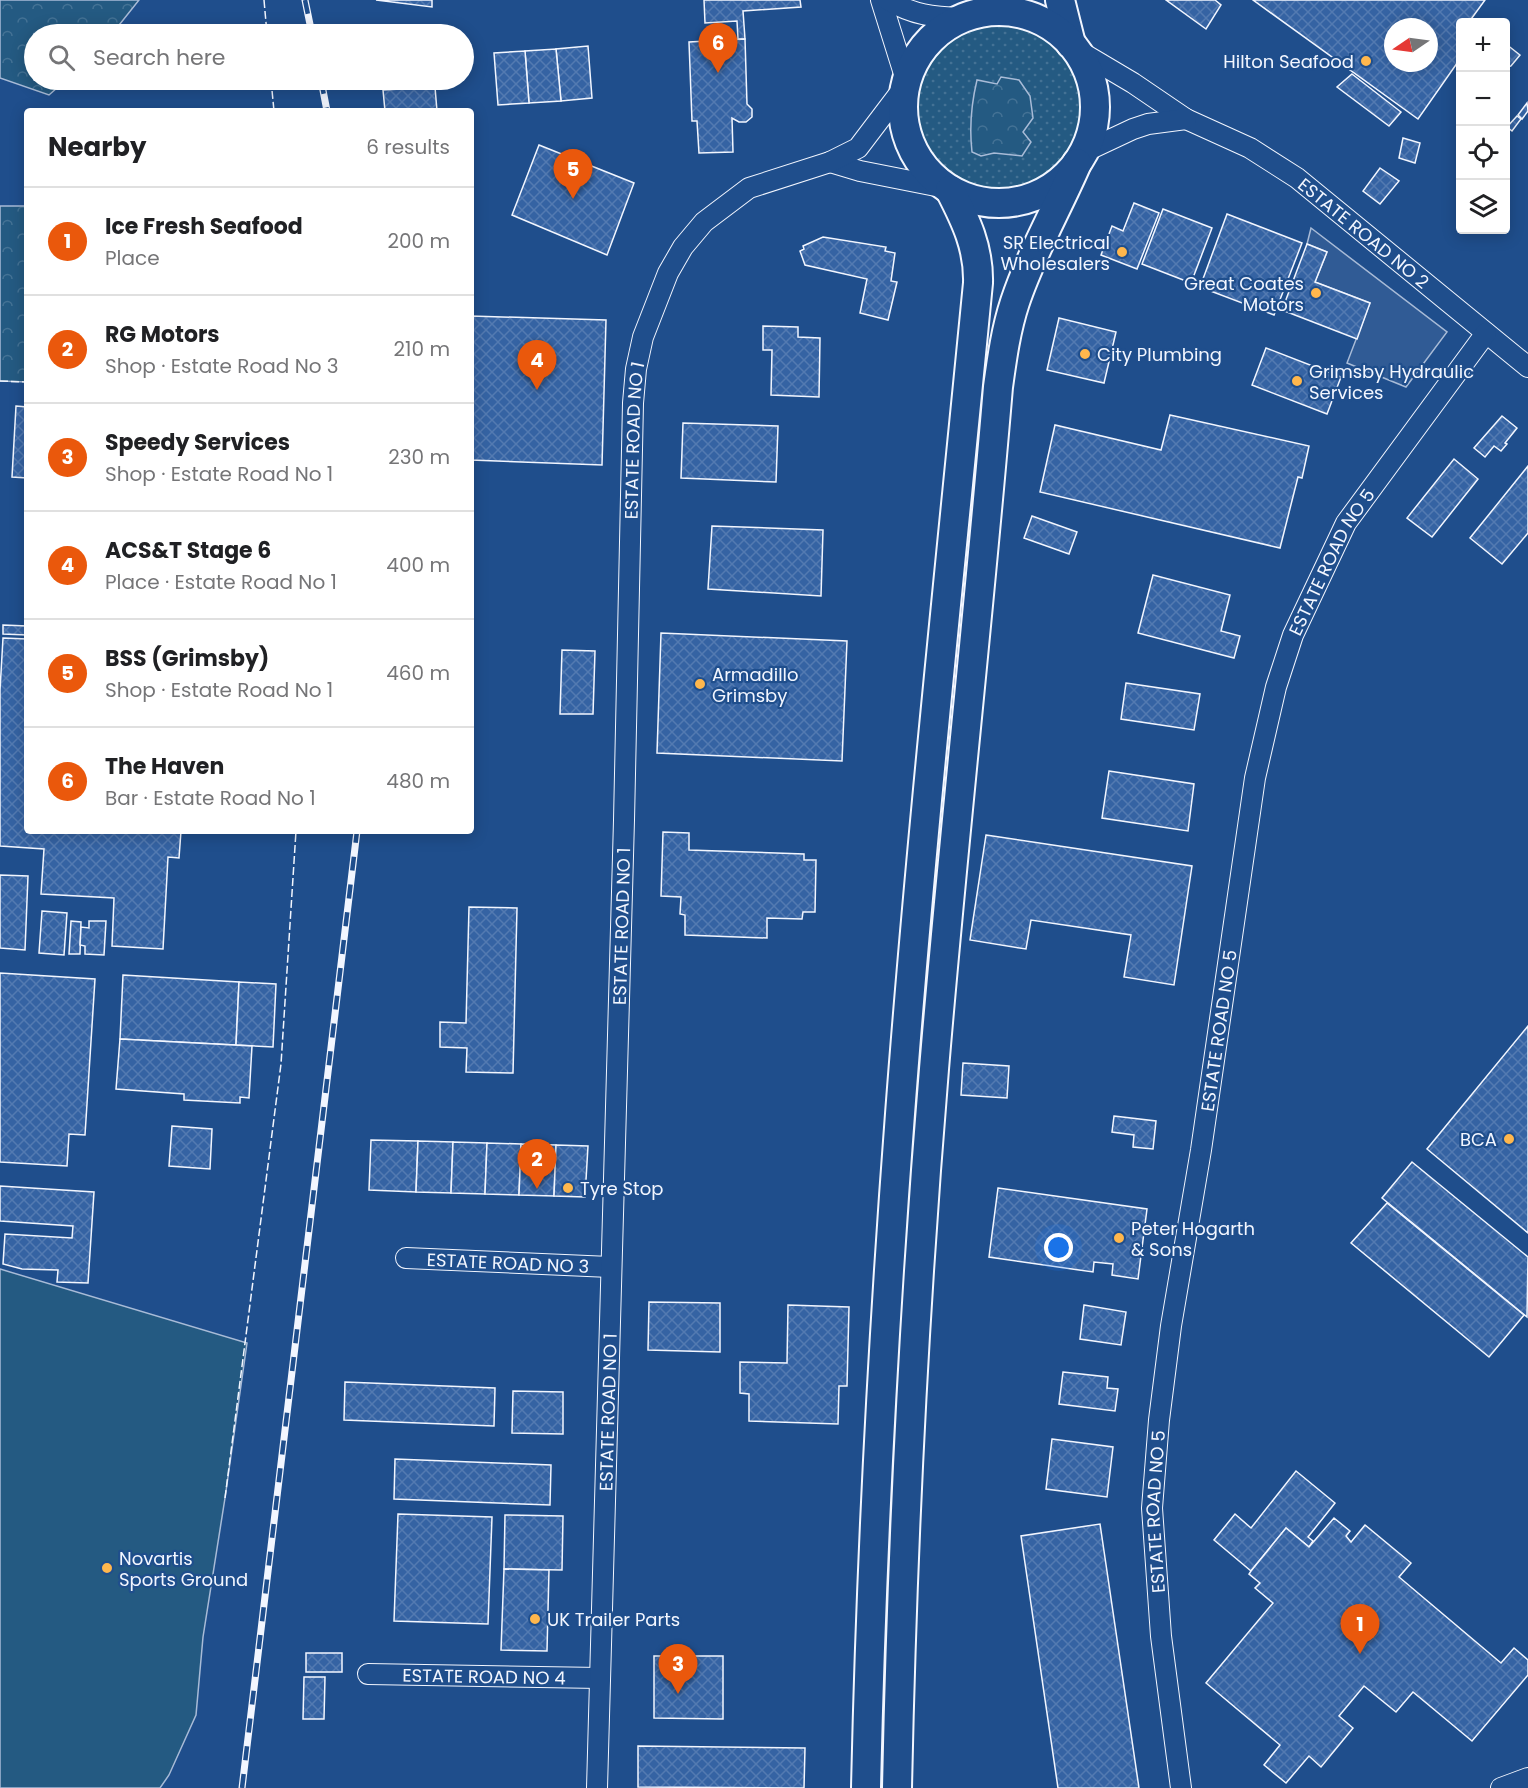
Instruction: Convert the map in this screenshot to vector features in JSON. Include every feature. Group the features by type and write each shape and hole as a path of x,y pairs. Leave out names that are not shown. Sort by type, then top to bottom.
{"highway":[{"path":"1060,0 1073,46"},
{"path":"897,1788 900,1638 911,1390 927,1155 998,387 1004,344 1015,301 1081,158 1094,124 1094,97 1087,69 1073,46 1056,29 1025,14 972,11 941,30 917,56 906,83 903,117 906,134 927,172 948,189 967,198 983,202 1004,204 1019,202 1055,186 1081,158"},
{"path":"866,1788 879,1436 898,1144 978,283 977,255 972,236 948,189"}],"street":[{"path":"881,0 906,83"},
{"path":"888,0 900,7 933,17 972,11"},
{"name":"ESTATE ROAD NO 2","path":"1073,46 1186,119 1250,148 1297,178 1528,367"},
{"name":"ESTATE ROAD NO 1","path":"597,1788 624,820 633,403 636,369 650,316 668,273 683,247 704,222 749,188 830,162 858,148 906,83"},
{"path":"1081,158 1133,129 1148,124 1186,119"},
{"path":"830,162 860,171 948,189"},
{"name":"ESTATE ROAD NO 5","path":"1181,1788 1161,1636 1152,1508 1159,1420 1171,1326 1201,1150 1255,778 1276,687 1293,635 1346,523 1486,333"},
{"name":"ESTATE ROAD NO 3","path":"406,1258 610,1267"},
{"name":"ESTATE ROAD NO 4","path":"368,1674 600,1678"},
{"path":"1501,1788 1528,1778"}],"green space":[{"path":"0,0 139,0 120,24 24,24 24,86 0,78"},
{"path":"999,25 1015,26 1031,31 1058,49 1076,76 1081,92 1081,124 1076,140 1058,167 1031,185 1015,190 999,191 983,190 967,185 940,167 922,140 917,124 916,108 917,92 922,76 940,49 967,31 983,26"},
{"path":"1001,77 1019,80 1030,96 1033,118 1023,132 1031,142 1022,156 994,153 981,156 972,152 971,116 977,80 997,84"},
{"path":"35,90 55,90 49,95"},
{"path":"0,206 24,206 24,382 0,381"},
{"name":"Novartis Sports Ground","path":"0,1269 247,1343 203,1637 196,1715 169,1775 160,1788 0,1788"}],"shaded area":[{"path":"1311,228 1447,332 1406,387 1347,363 1370,303 1315,282 1327,252 1307,244"}],"building":[{"path":"376,0 432,0 432,7"},
{"path":"704,0 800,0 801,7 743,11 745,39 738,39 737,21 705,23"},
{"path":"1166,0 1215,0 1221,5 1206,29"},
{"name":"Hilton Seafood","path":"1253,0 1485,0 1472,18 1456,18 1456,65 1418,119"},
{"path":"745,39 747,104 752,109 752,117 746,122 739,122 732,118 733,152 699,153 697,121 692,121 689,42"},
{"path":"588,46 592,98 561,101 556,49"},
{"path":"1510,47 1520,55 1510,66"},
{"path":"556,49 561,101 529,103 525,51"},
{"path":"525,51 529,103 498,105 494,53"},
{"path":"1352,74 1401,112 1389,126 1337,87"},
{"path":"383,90 435,90 437,108 385,108"},
{"path":"1527,103 1528,111 1522,119 1518,115"},
{"path":"1517,116 1521,119 1512,131 1510,124"},
{"path":"1403,138 1420,143 1415,163 1399,158"},
{"path":"539,145 634,183 607,255 512,215"},
{"path":"1380,168 1399,181 1380,204 1363,191"},
{"path":"1134,203 1159,213 1137,269 1101,255 1112,226 1123,231"},
{"path":"1163,209 1212,228 1191,283 1142,264"},
{"path":"1227,214 1302,243 1274,315 1200,287"},
{"path":"823,237 886,247 885,251 895,253 891,281 897,282 888,320 860,313 867,279 805,265 800,251 804,249 803,246"},
{"name":"Great Coates Motors","path":"1307,244 1327,252 1315,282 1370,303 1357,339 1282,310"},
{"path":"474,316 606,320 602,465 474,460"},
{"path":"1059,318 1116,332 1104,383 1047,370"},
{"path":"763,326 798,327 798,337 820,338 819,397 771,395 772,350 763,350"},
{"name":"Grimsby Hydraulic Services","path":"1266,348 1341,377 1327,414 1252,385"},
{"path":"16,406 24,407 24,478 12,477"},
{"path":"1170,415 1309,446 1302,478 1298,477 1280,548 1040,492 1055,425 1161,450"},
{"path":"1502,416 1517,428 1501,451 1494,446 1485,457 1474,448"},
{"path":"683,423 778,426 776,482 681,478"},
{"path":"1454,459 1478,479 1432,537 1407,518"},
{"path":"1528,466 1528,533 1502,564 1470,538"},
{"path":"1032,516 1077,532 1069,554 1024,538"},
{"path":"712,526 823,530 821,596 708,589"},
{"path":"1153,575 1230,595 1221,631 1240,636 1234,658 1138,633"},
{"path":"3,625 24,626 24,635 3,634"},
{"path":"661,633 847,641 842,761 657,753"},
{"path":"3,638 24,639 24,834 181,834 179,858 168,857 163,949 112,946 114,898 41,894 44,849 0,846 0,690"},
{"path":"562,650 595,651 593,714 560,714"},
{"path":"1126,683 1200,694 1194,730 1121,719"},
{"path":"1109,771 1194,784 1188,831 1102,818"},
{"path":"663,832 689,833 689,850 804,854 804,860 816,860 815,912 803,912 802,919 767,918 767,938 685,935 685,915 680,914 681,897 661,896"},
{"path":"986,835 1192,866 1174,985 1124,977 1131,935 1031,920 1026,949 970,940"},
{"path":"0,875 28,876 25,950 0,948"},
{"path":"469,907 517,908 513,1073 466,1072 467,1048 440,1047 440,1022 466,1023"},
{"path":"42,911 67,913 64,955 39,953"},
{"path":"71,921 81,922 80,954 69,954"},
{"path":"89,921 106,921 104,955 85,954 85,946 80,945 81,927 89,928"},
{"path":"0,973 95,979 85,1135 69,1134 67,1166 0,1162"},
{"path":"123,975 239,982 236,1045 120,1039"},
{"path":"239,982 276,984 273,1047 236,1045"},
{"path":"1528,1026 1528,1233 1427,1149"},
{"path":"120,1039 252,1046 249,1098 240,1097 240,1103 184,1100 184,1094 116,1089"},
{"path":"963,1063 1009,1066 1007,1098 961,1095"},
{"path":"1114,1116 1156,1121 1153,1149 1133,1147 1134,1135 1112,1132"},
{"path":"172,1126 212,1129 210,1169 169,1166"},
{"path":"371,1140 418,1141 416,1192 369,1190"},
{"path":"418,1141 453,1142 451,1193 416,1192"},
{"path":"453,1142 487,1143 485,1194 451,1193"},
{"path":"487,1143 521,1144 519,1195 485,1194"},
{"path":"521,1144 556,1145 554,1196 519,1195"},
{"path":"556,1145 588,1146 585,1197 554,1196"},
{"path":"1412,1162 1528,1257 1527,1317 1382,1198"},
{"path":"0,1186 94,1192 88,1283 57,1282 58,1270 22,1269 3,1264 5,1234 72,1238 73,1226 0,1221"},
{"path":"998,1188 1147,1209 1138,1279 1112,1275 1113,1264 1094,1262 1093,1272 989,1257"},
{"path":"1387,1203 1524,1315 1489,1357 1351,1243"},
{"path":"649,1302 720,1303 720,1352 648,1350"},
{"path":"788,1305 849,1307 847,1386 839,1386 838,1424 749,1421 749,1394 740,1393 740,1362 787,1363"},
{"path":"1084,1305 1126,1312 1121,1345 1080,1339"},
{"path":"1063,1372 1108,1377 1107,1388 1118,1389 1115,1411 1059,1404"},
{"path":"345,1382 495,1388 494,1426 344,1420"},
{"path":"513,1391 563,1392 563,1434 512,1433"},
{"path":"1052,1439 1113,1447 1107,1497 1046,1489"},
{"path":"395,1459 551,1465 550,1505 394,1499"},
{"path":"1296,1471 1335,1503 1308,1537 1313,1541 1309,1547 1286,1528 1251,1571 1214,1540 1235,1514 1251,1528"},
{"path":"398,1514 492,1517 488,1624 394,1621"},
{"path":"505,1515 563,1516 562,1570 504,1569"},
{"path":"1334,1518 1350,1531 1346,1536 1351,1542 1365,1525 1411,1563 1399,1577 1501,1663 1514,1648 1528,1660 1528,1675 1472,1741 1413,1692 1396,1712 1364,1686 1339,1716 1353,1728 1321,1767 1309,1756 1286,1783 1264,1765 1280,1745 1206,1683 1273,1603 1255,1588 1260,1583 1249,1574 1251,1571 1286,1528 1309,1547"},
{"path":"1100,1524 1139,1788 1058,1788 1021,1536"},
{"path":"504,1569 549,1570 547,1651 501,1650"},
{"path":"306,1653 342,1653 342,1672 306,1672"},
{"path":"654,1656 723,1656 723,1719 654,1718"},
{"path":"304,1677 325,1677 324,1719 303,1719"},
{"path":"638,1746 805,1748 804,1788 638,1787"}],"railway":[{"path":"305,0 310,24"},
{"path":"323,90 326,108"},
{"path":"242,1788 357,834"}],"fence":[{"path":"264,0 266,24"},
{"path":"272,90 274,108"},
{"path":"0,381 24,382"},
{"path":"225,1498 281,1064 296,834"}],"place":[{"name":"Hilton Seafood","path":"1366,61"},
{"name":"The Haven","path":"718,73"},
{"name":"BSS (Grimsby)","path":"573,199"},
{"name":"SR Electrical Wholesalers","path":"1122,252"},
{"name":"Great Coates Motors","path":"1316,293"},
{"name":"City Plumbing","path":"1085,354"},
{"name":"Grimsby Hydraulic Services","path":"1297,381"},
{"name":"ACS&T Stage 6","path":"537,390"},
{"name":"Armadillo Grimsby","path":"700,684"},
{"name":"BCA","path":"1509,1139"},
{"name":"Tyre Stop","path":"568,1188"},
{"name":"RG Motors","path":"537,1189"},
{"name":"Peter Hogarth & Sons","path":"1119,1238"},
{"name":"Novartis Sports Ground","path":"107,1568"},
{"name":"UK Trailer Parts","path":"535,1619"},
{"name":"Ice Fresh Seafood","path":"1360,1654"},
{"name":"Speedy Services","path":"678,1694"}]}
